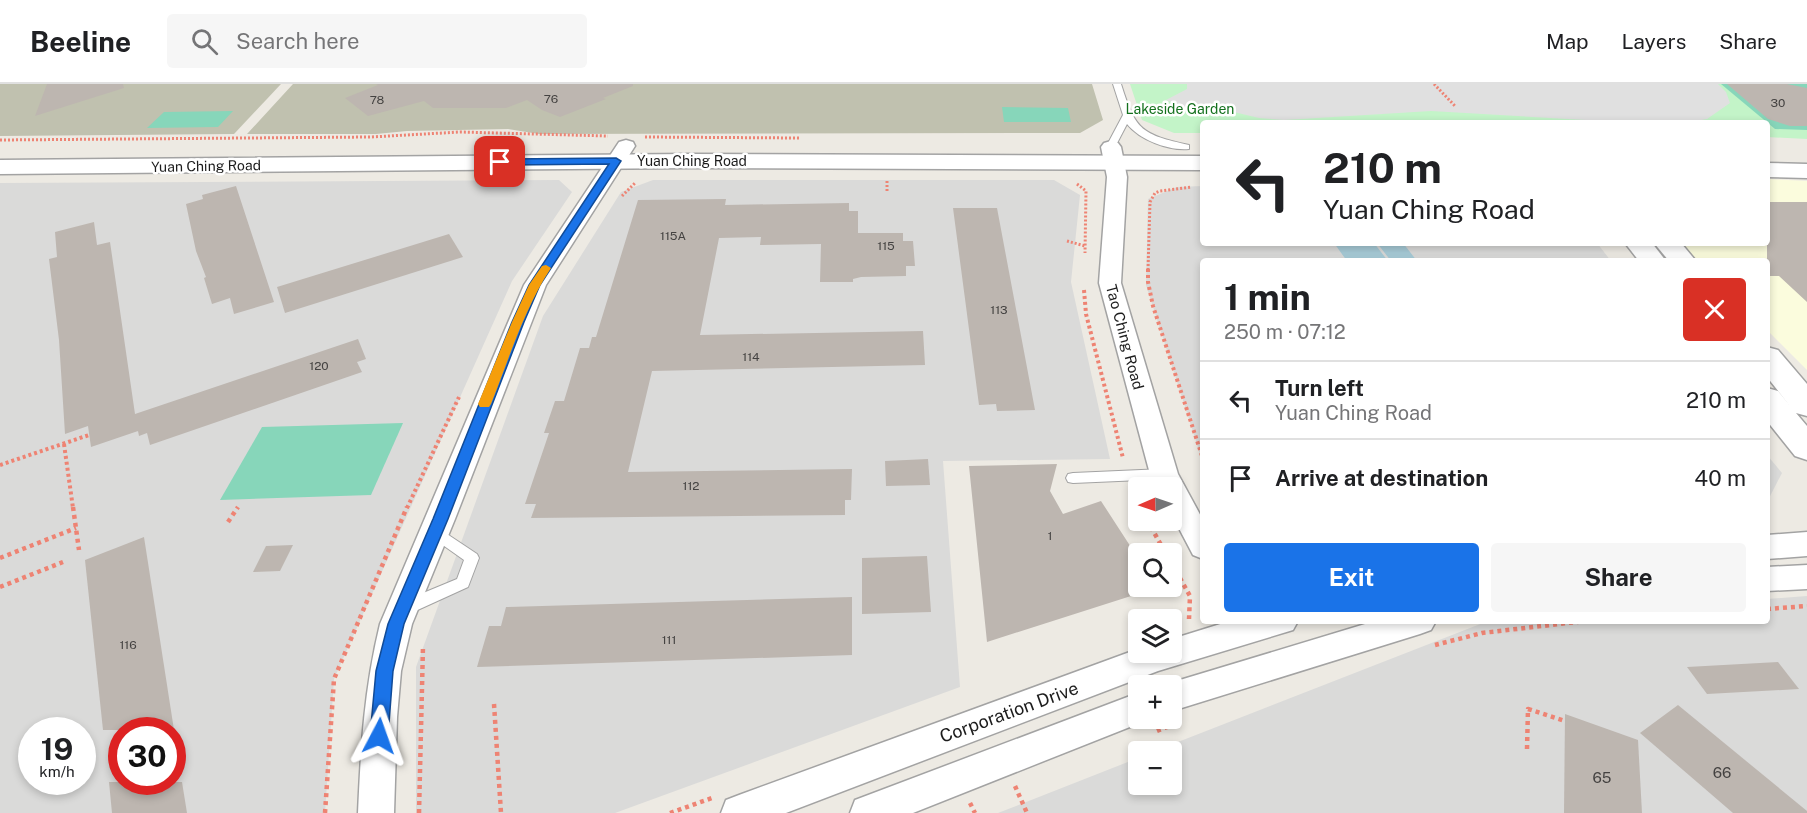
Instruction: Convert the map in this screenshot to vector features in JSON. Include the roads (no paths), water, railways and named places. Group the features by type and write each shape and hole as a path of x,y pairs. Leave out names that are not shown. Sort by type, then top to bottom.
{"street":[{"name":"Yuan Ching Road","path":"0,167 622,145 952,163 1112,154 1197,152"},
{"path":"376,813 380,717 385,671 401,610 535,285 622,145"},
{"name":"Tao Ching Road","path":"1112,154 1117,177 1110,283 1167,477"},
{"name":"Yuan Ching Road","path":"0,155 318,157"},
{"path":"1770,155 1807,156"},
{"path":"1770,170 1807,171"},
{"path":"1640,246 1650,258"},
{"path":"1670,246 1680,258"},
{"path":"1770,361 1807,405"},
{"path":"1770,403 1807,448"},
{"name":"Tao Ching Road","path":"1182,508 1200,542"},
{"path":"1770,547 1807,544"},
{"path":"1770,579 1807,577"},
{"name":"Corporation Drive","path":"739,813 1154,658 1260,624"},
{"path":"1263,624 1276,664"},
{"path":"1182,706 1276,664 1423,634"},
{"path":"868,813 1128,726"}],"lane":[{"path":"1117,84 1126,117 1143,135 1197,152"},
{"path":"1112,154 1126,117"},
{"path":"1073,478 1128,481"},
{"path":"401,610 463,583 472,558 435,532"}],"water":[{"path":"1336,246 1376,246 1386,258 1345,258"},
{"path":"1379,246 1405,246 1415,258 1389,258"}],"park label":[{"name":"Lakeside Garden","path":"1180,109"}]}
